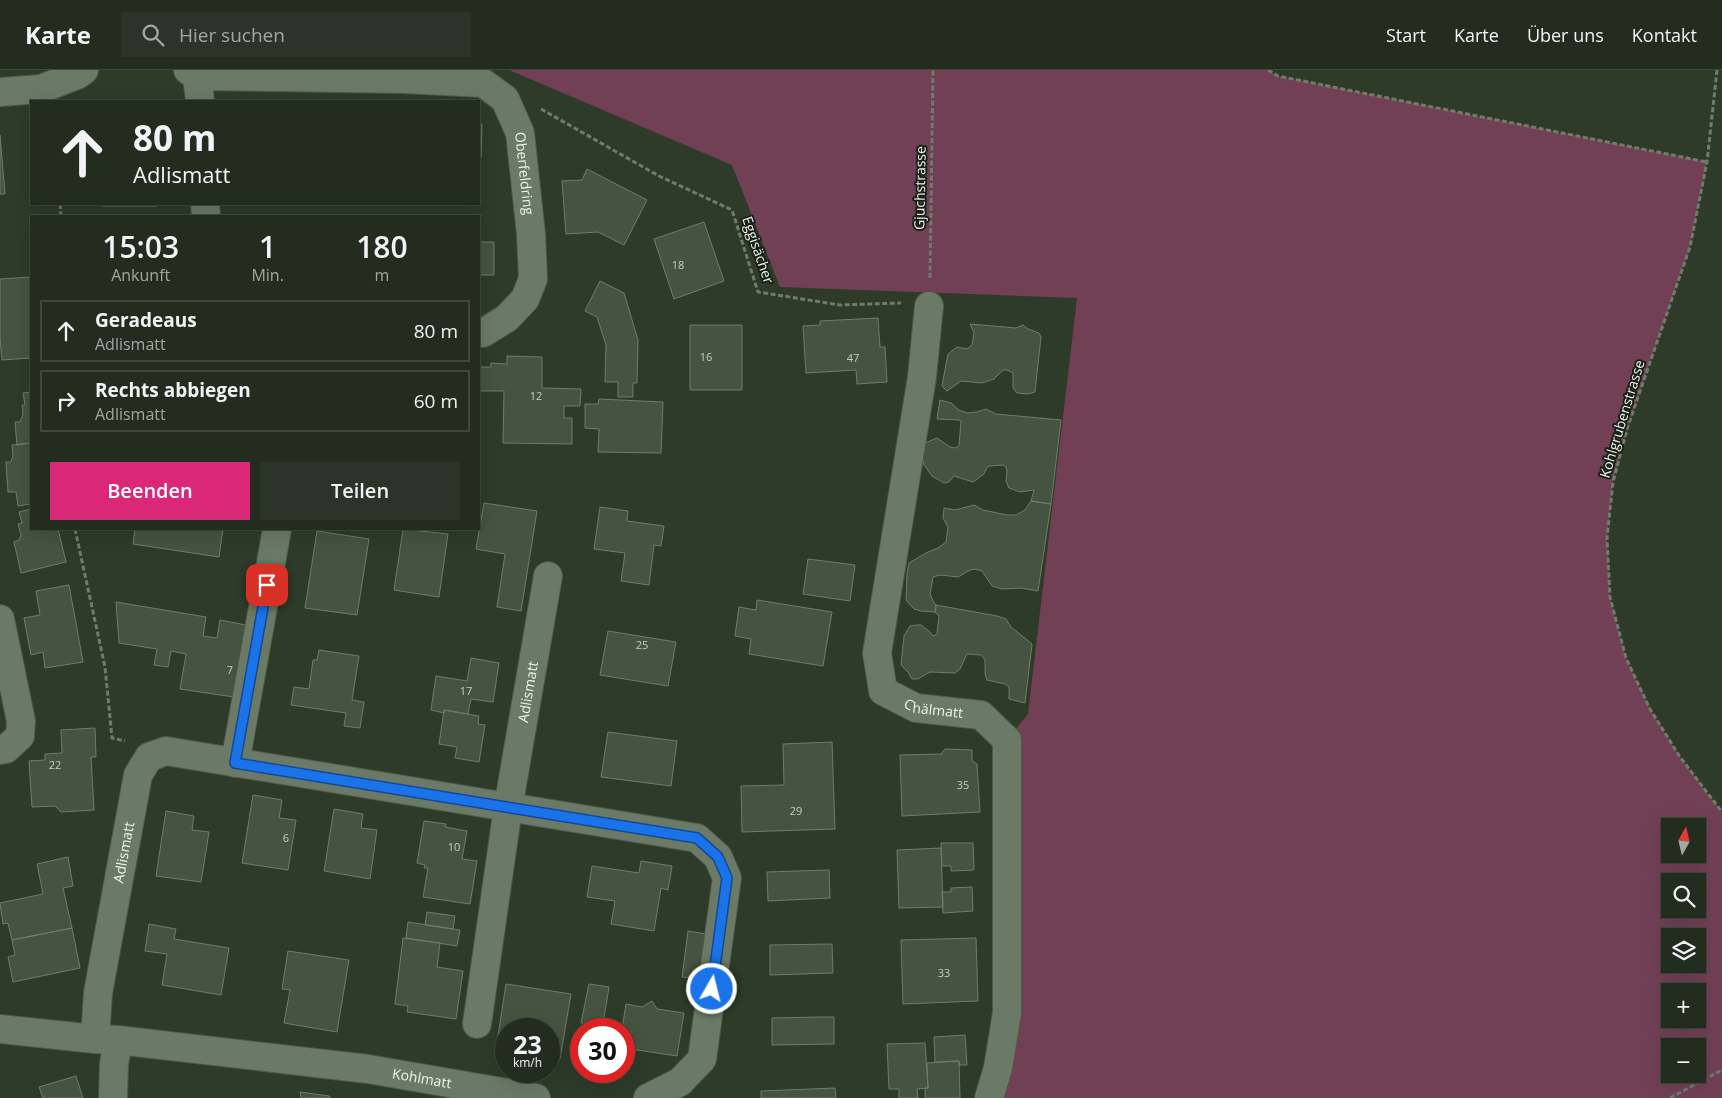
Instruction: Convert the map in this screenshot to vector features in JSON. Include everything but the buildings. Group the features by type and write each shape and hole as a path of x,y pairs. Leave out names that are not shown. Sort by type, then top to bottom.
{"street":[{"path":"0,92 38,79 77,75 84,70"},
{"path":"195,82 404,75 483,83 506,99"},
{"name":"Oberfeldring","path":"480,333 507,318 526,299 533,279 531,234 520,133 506,99"},
{"name":"Chälmatt","path":"929,306 922,376 877,653 883,691 916,708 981,715 1007,740 1007,1013 998,1068 989,1098"},
{"path":"235,763 277,530"},
{"name":"Adlismatt","path":"477,1024 508,808 548,576"},
{"path":"0,619 21,720 20,736 6,749 0,750"},
{"name":"Adlismatt","path":"107,1039 98,993 138,775 148,757 166,751 508,808"},
{"path":"508,808 697,838 718,857 727,878 702,1059 680,1082 648,1098"},
{"path":"0,1029 107,1039 114,1064 112,1098"},
{"name":"Kohlmatt","path":"107,1039 368,1069 536,1098"}],"path":[{"name":"Gjuchstrasse","path":"929,306 933,70"},
{"path":"1268,70 1278,76 1287,78 1707,162"},
{"name":"Kohlgrubenstrasse","path":"1717,70 1707,162 1690,247 1628,426 1613,482 1607,538 1610,597 1626,658 1650,709 1680,757 1722,812"},
{"name":"Eggisächer","path":"506,99 520,98 660,176 732,210 758,292 840,305 902,303 929,306"},
{"path":"75,530 105,667 112,738 120,740"},
{"path":"1670,1098 1722,1070"}],"shaded area":[{"path":"509,70 1268,70 1278,76 1707,162 1690,247 1628,426 1613,482 1607,538 1610,597 1626,658 1650,709 1680,757 1722,812 1722,1098 989,1098 998,1068 1007,740 1028,714 1077,298 780,287 732,165"}],"route":[{"path":"267,585 235,763 697,838 718,857 727,878 712,989"}]}
